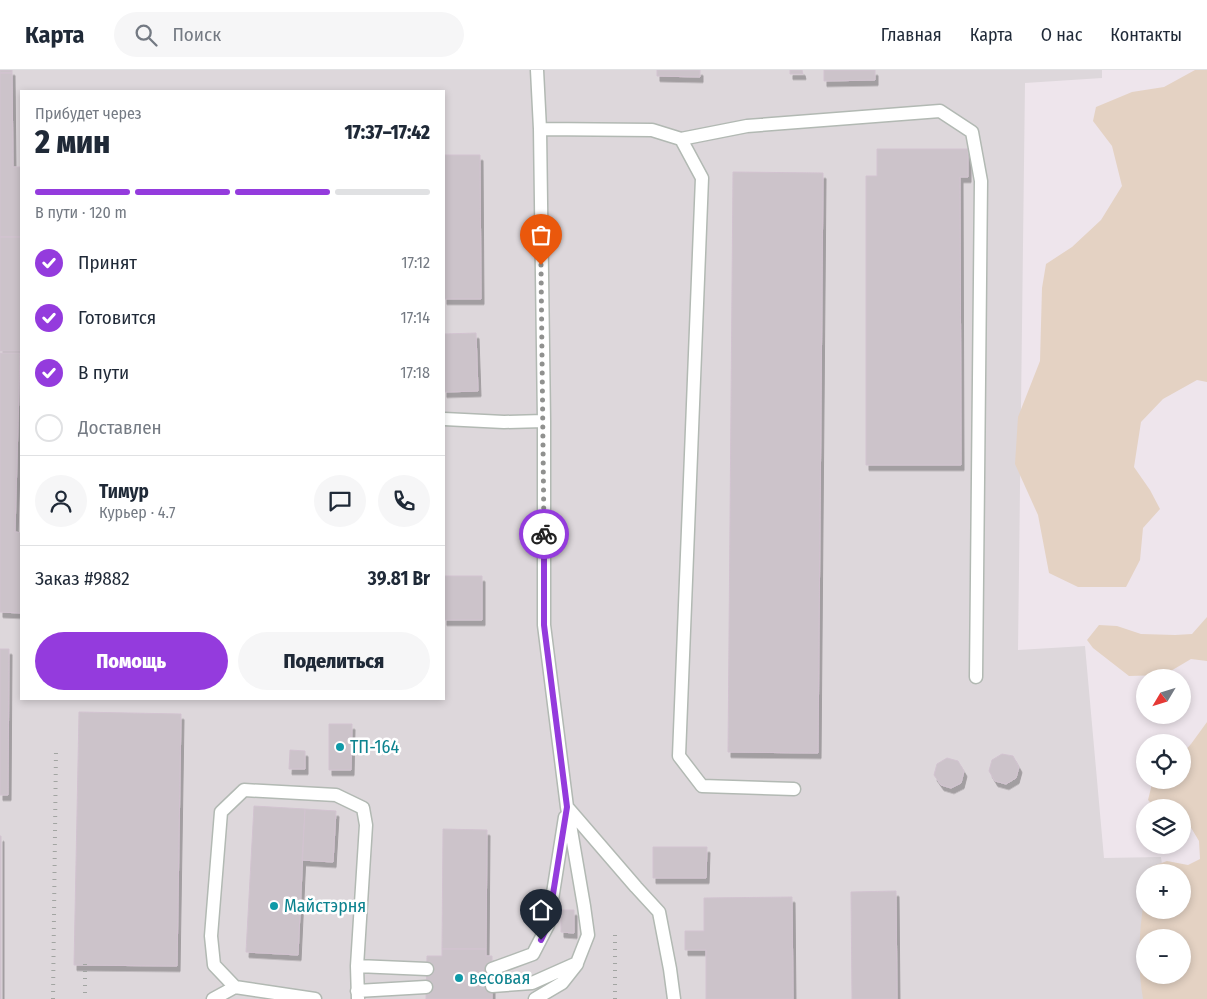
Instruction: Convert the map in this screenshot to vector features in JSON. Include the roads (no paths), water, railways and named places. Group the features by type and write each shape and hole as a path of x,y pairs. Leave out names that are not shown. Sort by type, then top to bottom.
{"lane":[{"path":"535,999 562,983 577,963 588,935 567,807 544,625 544,421 540,128 537,70"},
{"path":"540,128 652,130 681,139 747,126 940,111 972,132 982,181 976,677"},
{"path":"681,139 702,178 679,756 702,786 794,789"},
{"path":"445,419 504,422 544,421"},
{"path":"235,987 214,965 211,936 221,812 244,790 336,795 363,808 366,825 357,966 357,995 426,987"},
{"path":"492,969 533,954 548,925 567,807"},
{"path":"567,807 659,912 674,999"},
{"path":"492,986 532,983 577,963"},
{"path":"357,966 427,969"},
{"path":"213,999 235,987 315,999"}],"railway":[{"path":"53,999 56,749"},
{"path":"615,929 615,999"},
{"path":"85,964 85,999"}],"place":[{"name":"ТП-164","path":"340,747"},
{"name":"Майстэрня","path":"274,906"},
{"name":"весовая","path":"459,978"}]}
